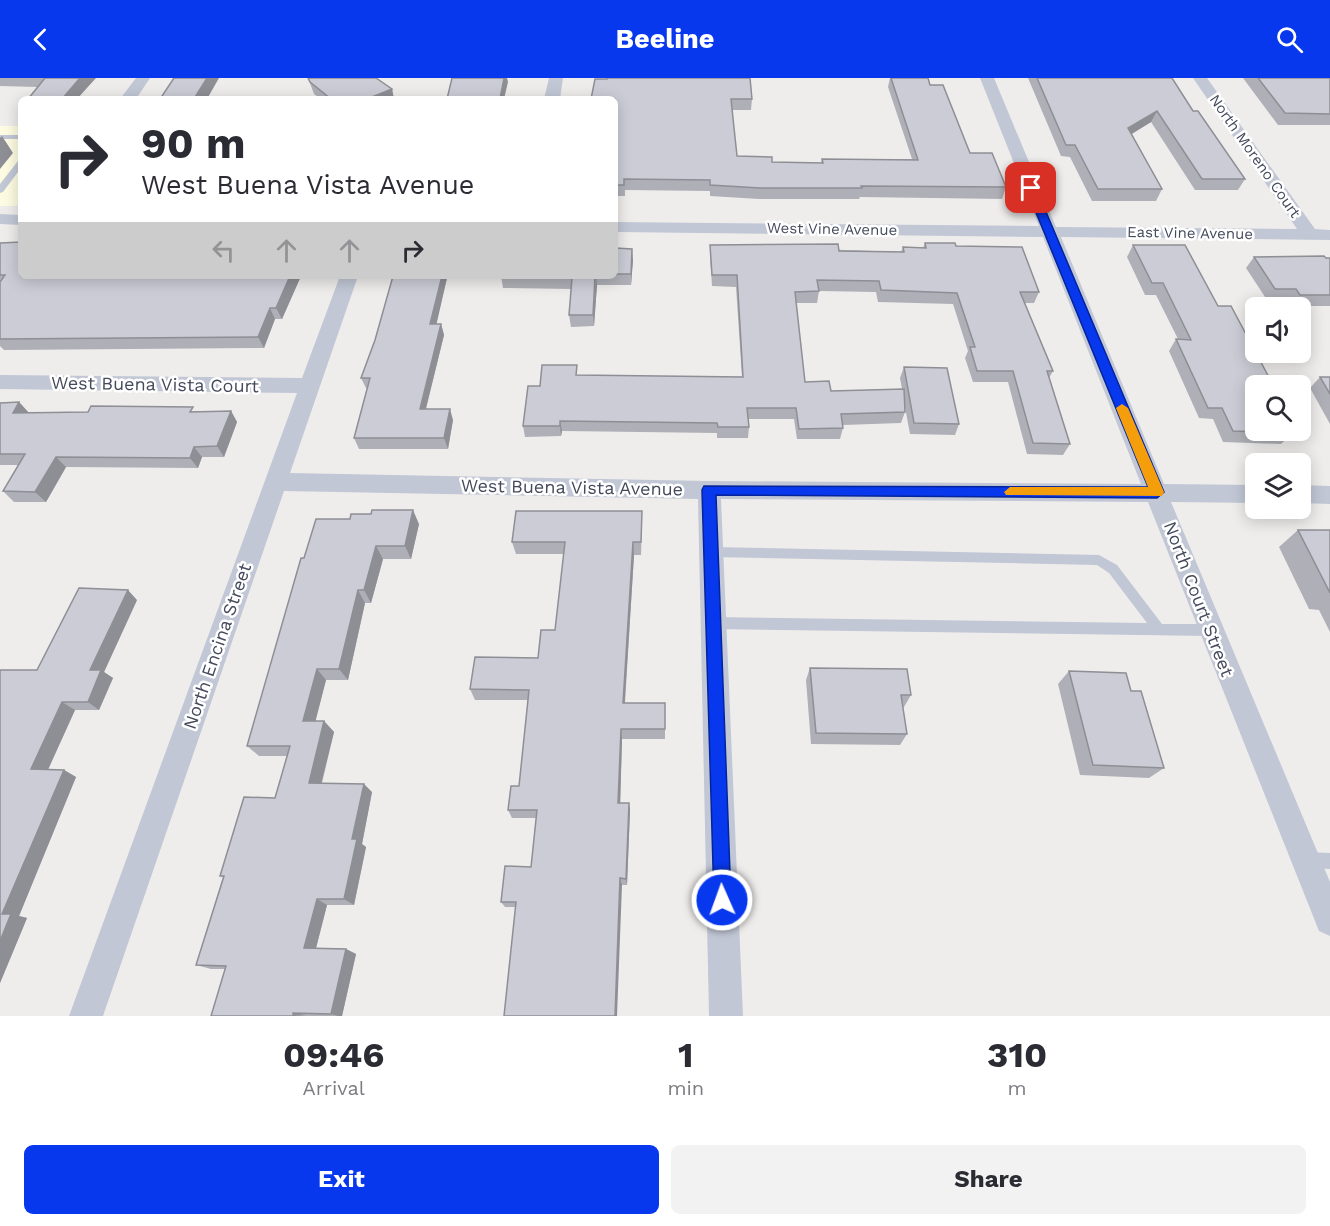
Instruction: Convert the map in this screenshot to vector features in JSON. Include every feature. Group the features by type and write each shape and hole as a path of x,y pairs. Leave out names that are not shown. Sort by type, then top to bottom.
{"street":[{"path":"130,96 143,78"},
{"path":"553,96 556,78"},
{"name":"North Court Street","path":"987,78 1330,920"},
{"name":"North Moreno Court","path":"1200,78 1309,234"},
{"path":"0,219 18,220"},
{"name":"West Vine Avenue","path":"618,227 1049,231"},
{"name":"East Vine Avenue","path":"1049,231 1330,235"},
{"name":"North Encina Street","path":"86,1016 348,279"},
{"name":"West Buena Vista Court","path":"0,382 309,386"},
{"name":"West Buena Vista Avenue","path":"274,482 709,490 1245,494"},
{"path":"709,490 726,1016"},
{"path":"1311,495 1330,495"}],"lane":[{"path":"0,137 18,137"},
{"path":"0,190 18,167"},
{"path":"711,552 1099,560 1113,569 1159,629"},
{"path":"713,622 1210,630"},
{"path":"1306,860 1330,861"}],"shaded area":[{"path":"0,126 18,126 18,205 0,206"}],"building":[{"path":"45,78 80,78 65,96 30,96"},
{"path":"174,78 207,78 196,96 162,96"},
{"path":"308,78 376,78 392,89 374,96 327,96"},
{"path":"452,78 504,78 501,96 448,96"},
{"path":"750,78 752,99 731,99 737,156 772,157 772,162 823,163 822,159 918,160 891,78 928,78 930,85 943,85 970,153 992,153 1006,187 760,188 710,185 710,180 624,179 624,185 618,185 618,96 592,96 595,79"},
{"path":"1037,78 1172,78 1193,111 1198,111 1245,179 1202,179 1157,111 1128,128 1162,189 1098,189 1075,145 1066,145"},
{"path":"1258,78 1330,78 1330,114 1285,113"},
{"path":"18,242 18,279 289,279 276,308 270,308 258,337 0,339 0,282 5,275 0,275 0,243"},
{"path":"925,243 1022,247 1039,292 1020,292 1053,371 1047,371 1070,444 1033,443 1013,371 977,371 970,347 975,347 957,293 881,290 879,281 817,280 819,291 795,292 805,382 829,381 831,391 904,389 905,412 841,414 843,428 799,429 796,408 747,408 749,427 718,427 717,423 560,421 560,426 523,426 528,386 540,386 542,365 577,365 576,375 743,377 737,275 712,275 710,245 838,244 839,251 904,252 903,247 926,248"},
{"path":"1133,245 1185,245 1218,306 1231,306 1245,332 1245,363 1261,363 1268,375 1245,375 1245,431 1233,431 1222,408 1208,408 1176,339 1191,340 1163,283 1152,283"},
{"path":"618,248 632,249 631,274 618,274"},
{"path":"1324,256 1330,258 1330,295 1300,295 1296,289 1275,289 1254,257"},
{"path":"392,279 441,279 430,324 441,324 420,409 450,409 444,438 354,438 370,378 361,378 375,340"},
{"path":"572,279 595,279 593,315 569,315"},
{"path":"904,367 947,368 959,424 914,423"},
{"path":"1320,377 1330,377 1330,394"},
{"path":"19,402 13,413 88,412 91,406 193,407 190,412 231,411 217,446 194,447 190,458 56,457 35,492 3,491 25,454 0,454 0,403"},
{"path":"372,510 413,510 405,546 376,546 364,590 358,590 339,669 317,669 303,721 324,721 309,783 364,784 352,839 357,839 344,899 317,899 304,948 346,949 331,1014 211,1016 226,966 196,965 224,876 220,876 244,797 275,798 290,746 247,746 301,558 304,558 316,519 350,519 351,514 371,514"},
{"path":"516,511 642,511 641,542 633,542 623,703 665,703 665,729 621,729 618,803 629,803 626,879 620,878 615,1016 504,1016 516,902 501,902 505,866 531,867 537,810 508,810 511,786 519,786 529,690 470,689 475,657 538,658 541,630 555,630 565,542 512,542"},
{"path":"1298,530 1330,530 1330,593"},
{"path":"79,588 128,590 90,670 101,670 88,702 62,702 31,769 64,770 2,914 11,914 0,941 0,670 37,670"},
{"path":"810,668 907,669 911,695 901,695 907,734 816,733"},
{"path":"1069,671 1126,673 1131,691 1141,691 1164,768 1093,765"}],"slow traffic":[{"path":"1010,492 1157,492 1122,408"}],"route":[{"path":"722,900 709,490 1157,492 1031,188"}]}
